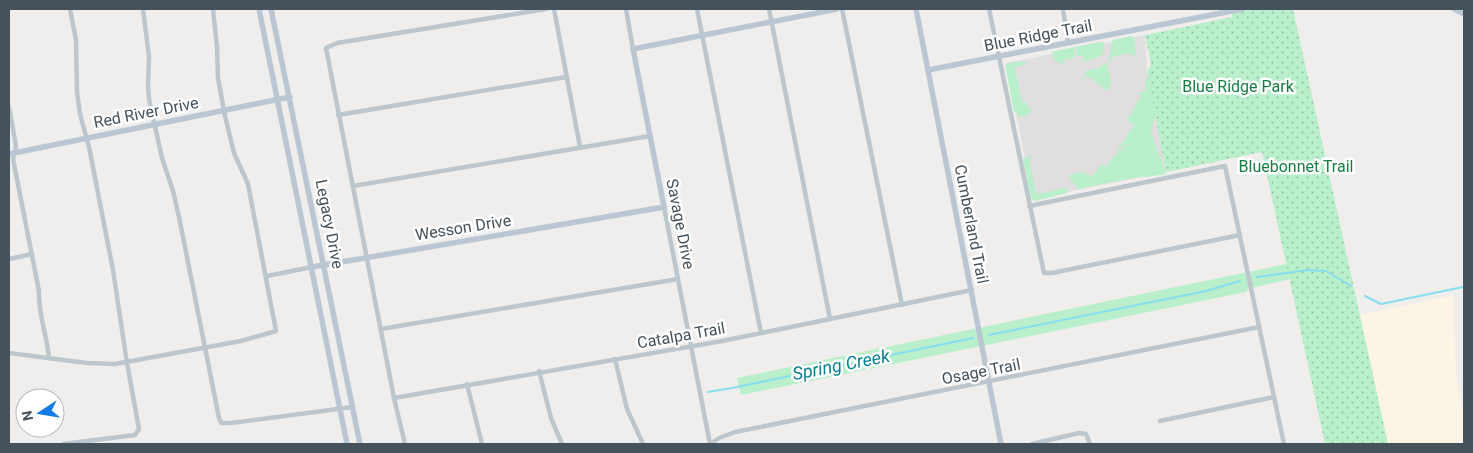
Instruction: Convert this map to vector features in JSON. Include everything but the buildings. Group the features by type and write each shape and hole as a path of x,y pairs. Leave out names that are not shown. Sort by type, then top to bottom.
{"street":[{"path":"63,444 135,435 139,429 113,270 77,92 76,40 70,9"},
{"path":"143,9 149,57 149,93 162,158 175,199 221,423 353,407"},
{"path":"9,353 87,364 127,363 248,339 276,331 248,184 234,153 224,111 218,78 214,9"},
{"name":"Legacy Drive","path":"259,9 347,444"},
{"name":"Legacy Drive","path":"271,9 360,444"},
{"path":"405,444 394,398 326,52 328,47 337,43 546,9"},
{"path":"554,9 580,147"},
{"name":"Savage Drive","path":"626,9 710,444"},
{"path":"697,9 761,333"},
{"path":"769,9 830,319"},
{"path":"633,49 837,9"},
{"path":"842,9 902,305"},
{"name":"Cumberland Trail","path":"916,9 1001,444"},
{"path":"989,9 1044,273 1240,236"},
{"path":"1063,9 1068,43"},
{"name":"Blue Ridge Trail","path":"928,70 1242,9"},
{"path":"1454,9 1464,14"},
{"path":"338,115 566,77"},
{"name":"Red River Drive","path":"11,153 290,97"},
{"path":"9,107 16,146 11,153 39,291 39,304 49,358"},
{"path":"352,186 650,136"},
{"path":"1029,206 1225,166 1284,444"},
{"name":"Wesson Drive","path":"267,276 366,257 664,207"},
{"path":"9,259 32,254"},
{"path":"381,329 678,279"},
{"name":"Catalpa Trail","path":"394,398 539,371 692,346 972,290"},
{"name":"Osage Trail","path":"710,444 719,438 735,432 1259,327"},
{"path":"615,359 627,409 643,444"},
{"path":"539,371 551,418 562,444"},
{"path":"467,384 482,444"},
{"path":"1160,422 1274,397"},
{"path":"1032,444 1079,434 1086,434 1090,444"}],"shaded area":[{"path":"1145,35 1147,72 1166,172 1033,199 1006,63"},
{"path":"1453,295 1456,376 1464,416 1464,444 1388,444 1360,315"}],"green space":[{"name":"Bluebonnet Trail","path":"1231,9 1293,9 1388,444 1325,444 1262,152 1166,172 1147,72 1151,64 1145,35 1232,17"},
{"path":"1131,36 1134,38 1136,54 1132,57 1130,53 1112,57 1112,61 1108,62 1113,40"},
{"path":"1103,42 1104,51 1102,54 1082,62 1084,56 1077,56 1075,47"},
{"path":"1074,47 1075,58 1064,60 1063,65 1054,60 1052,52"},
{"path":"1024,61 1027,64 1015,67 1022,102 1026,101 1027,106 1032,110 1028,115 1018,117 1017,112 1014,112 1005,64"},
{"path":"1107,62 1111,83 1107,91 1086,75 1081,81 1086,71 1099,68"},
{"path":"1149,78 1157,108 1151,132 1166,174 1139,177 1077,189 1068,175 1083,172 1092,177 1101,164 1105,167 1128,144 1114,155 1134,125 1127,120 1141,96 1137,93 1146,91 1145,79"},
{"path":"1034,156 1029,158 1036,194 1065,188 1068,190 1067,193 1035,201 1031,199 1023,159"},
{"path":"1286,264 1290,279 1248,289 1246,292 741,395 737,378"}],"waterway":[{"name":"Spring Creek","path":"1257,277 1308,270 1326,271 1351,286"},
{"name":"Spring Creek","path":"989,335 1206,291 1240,281"},
{"name":"Spring Creek","path":"1365,296 1381,304 1463,287"},
{"name":"Spring Creek","path":"708,392 973,338"}],"park label":[{"name":"Blue Ridge Park","path":"1238,86"}]}
